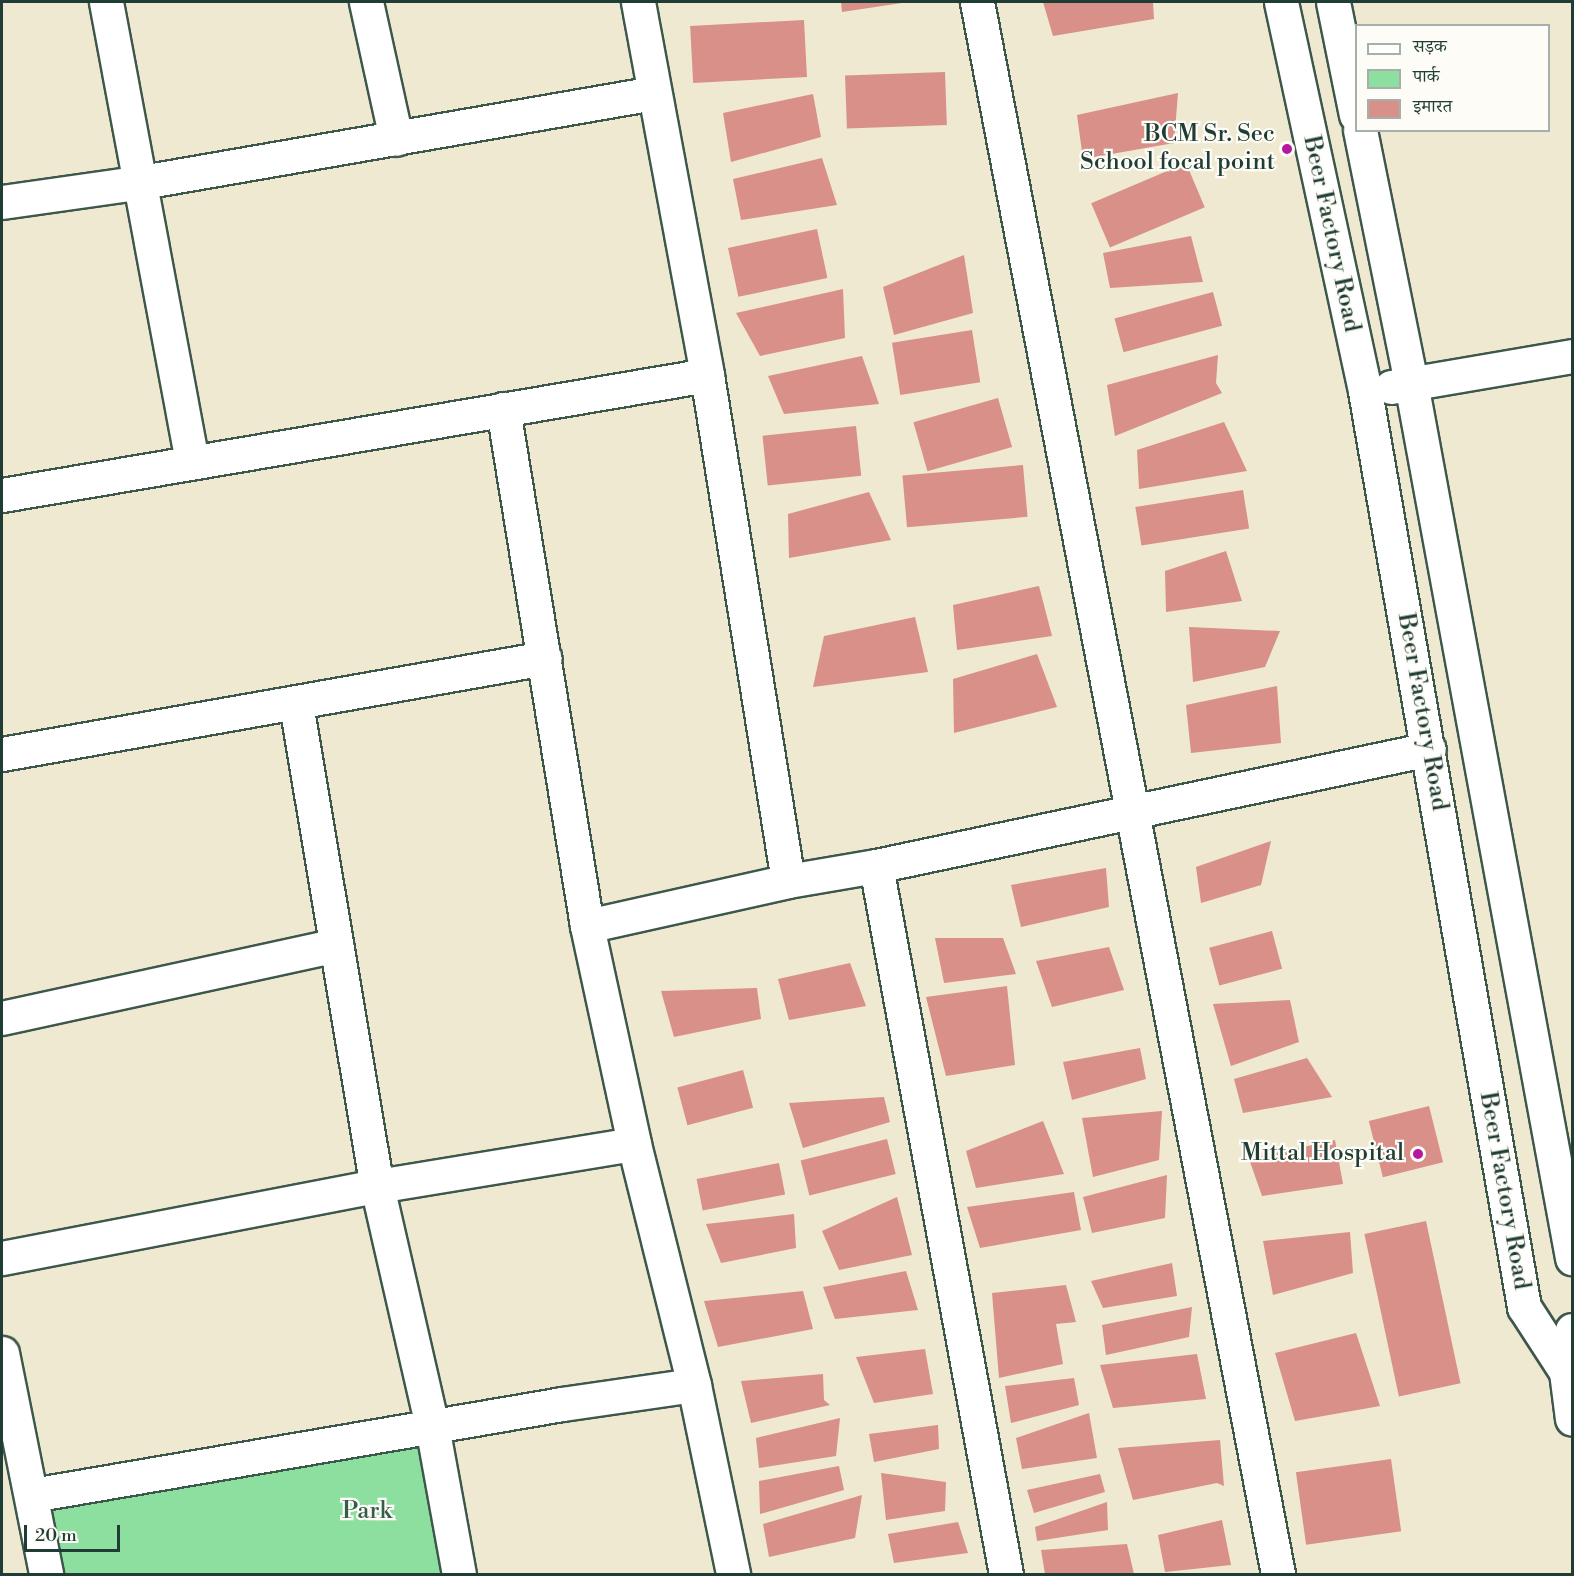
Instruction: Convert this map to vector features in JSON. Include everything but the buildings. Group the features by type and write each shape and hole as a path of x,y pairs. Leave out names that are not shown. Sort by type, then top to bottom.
{"street":[{"path":"106,2 142,182 192,462"},
{"path":"366,2 396,139"},
{"path":"639,2 707,375 788,881"},
{"path":"977,2 1278,1575"},
{"name":"Beer Factory Road","path":"1281,2 1365,391 1429,749 1524,1307 1566,1372"},
{"path":"1333,2 1355,110"},
{"path":"2,202 142,182 654,93"},
{"name":"Beer Factory Road","path":"1360,132 1411,383 1572,1258"},
{"path":"1365,391 1572,356"},
{"path":"2,495 707,375"},
{"path":"503,409 587,926 634,1144 694,1385 733,1575"},
{"path":"2,754 296,704 544,658"},
{"path":"296,704 377,1186 432,1426 459,1575"},
{"path":"587,926 788,881 876,866 1429,749"},
{"path":"876,866 1006,1575"},
{"path":"2,1017 336,945"},
{"path":"2,1258 377,1186 634,1144"},
{"path":"1572,1330 1566,1372 1572,1419"},
{"path":"2,1353 32,1495 46,1575"},
{"path":"32,1495 432,1426 694,1385"}],"green space":[{"name":"Park","path":"424,1439 448,1574 58,1574 47,1506"}],"place":[{"name":"BCM Sr. Sec School focal point","path":"1287,149"},
{"name":"Mittal Hospital","path":"1418,1154"}]}
